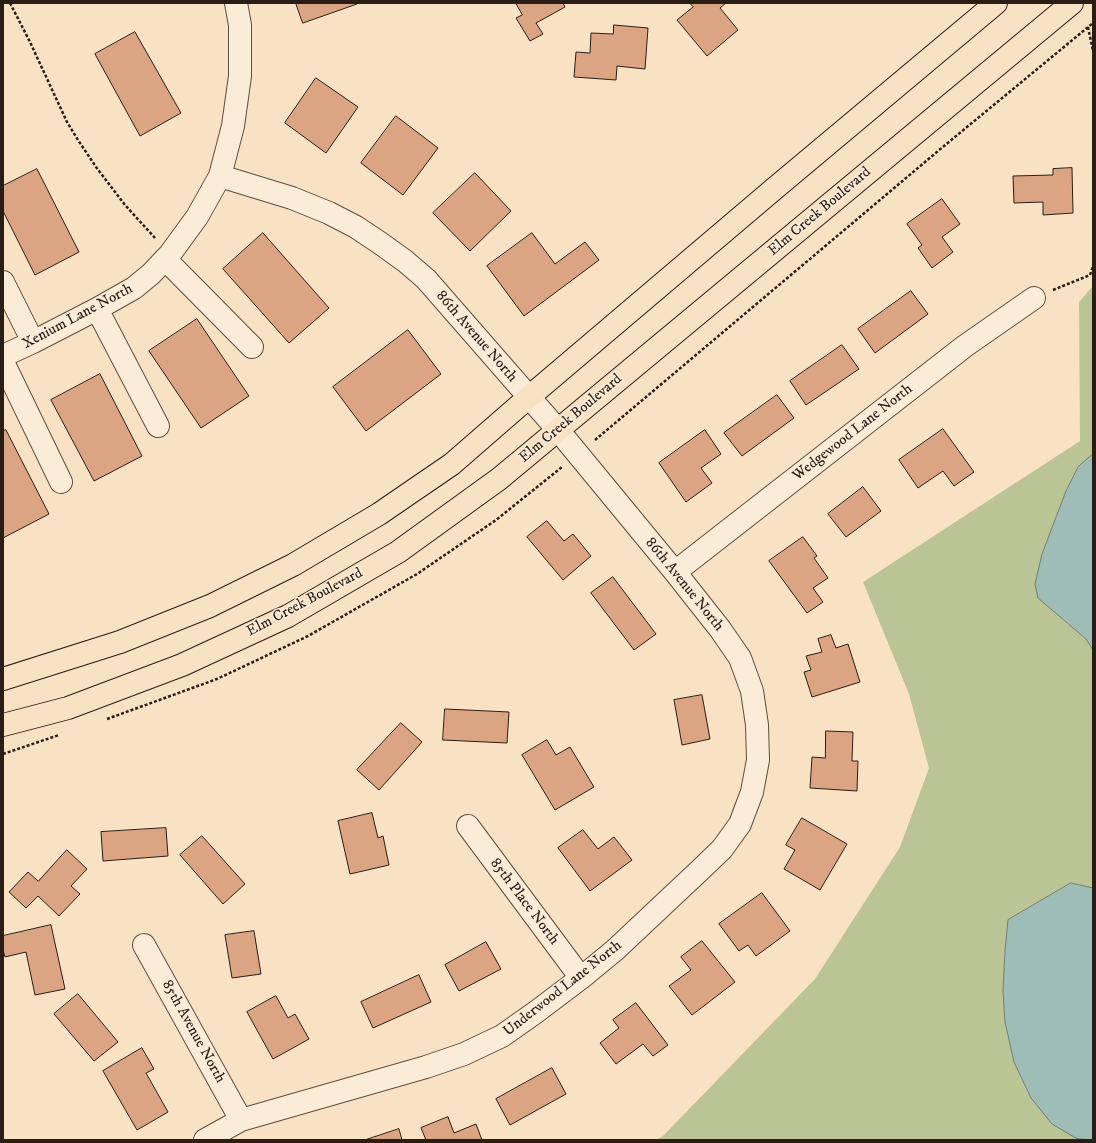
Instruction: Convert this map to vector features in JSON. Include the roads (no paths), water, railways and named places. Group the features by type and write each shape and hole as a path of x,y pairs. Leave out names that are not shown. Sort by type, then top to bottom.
{"main road":[{"path":"3,679 120,642 210,606 293,564 379,514 452,464 528,397 996,3"},
{"name":"Elm Creek Boulevard","path":"3,726 68,708 182,665 288,616 398,552 499,479 1072,3"}],"street":[{"path":"220,176 233,126 240,76 240,25 236,3"},
{"name":"Xenium Lane North","path":"3,356 97,309 134,288 151,274 168,257 197,217 220,176"},
{"name":"86th Avenue North","path":"220,176 292,198 329,213 356,227 405,260 426,279 558,430 720,629 740,658 752,691 758,725"},
{"path":"168,257 252,347"},
{"path":"3,282 33,342"},
{"name":"Wedgewood Lane North","path":"675,572 965,346 1034,298"},
{"path":"97,309 158,426"},
{"path":"3,362 61,482"},
{"name":"Underwood Lane North","path":"205,1140 242,1120 393,1077 464,1054 502,1036 536,1012 615,950 722,849 740,824 752,792 758,760 758,725"},
{"name":"85th Place North","path":"468,826 581,978"},
{"name":"85th Avenue North","path":"144,945 242,1120"}],"water":[{"path":"1093,454 1093,650 1086,639 1038,598 1035,584 1042,554 1066,491 1078,467"},
{"path":"1071,883 1093,888 1093,1140 1079,1139 1052,1124 1031,1098 1014,1062 1005,1022 1003,990 1008,920"}]}
